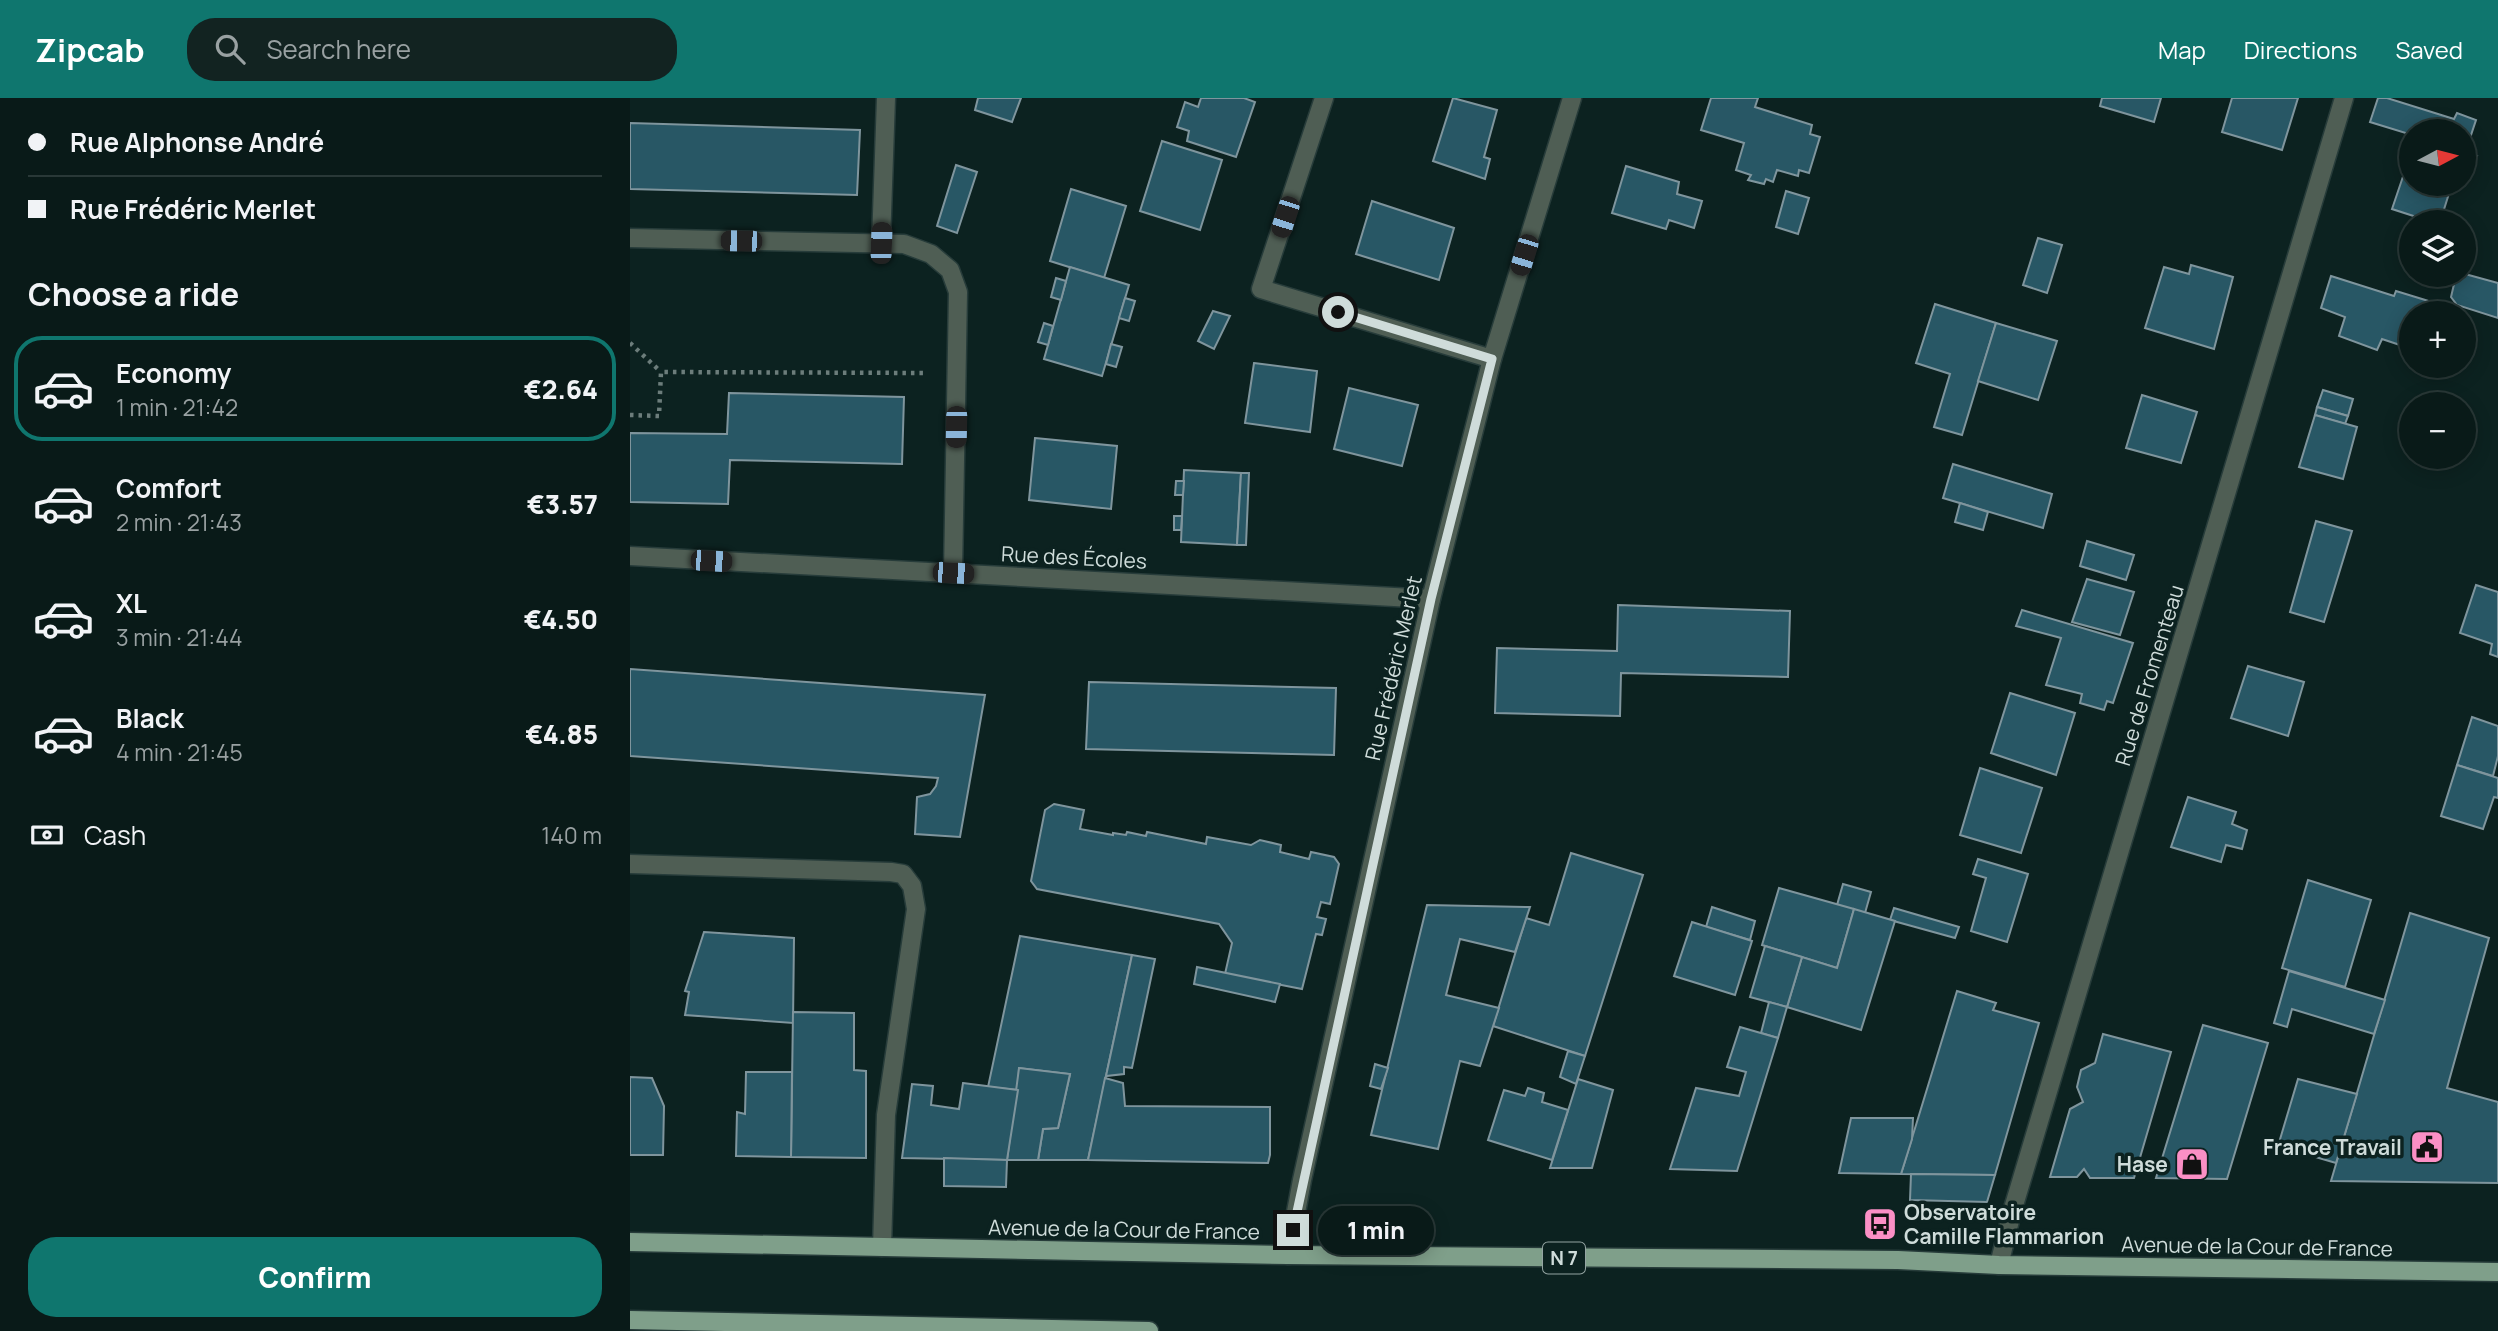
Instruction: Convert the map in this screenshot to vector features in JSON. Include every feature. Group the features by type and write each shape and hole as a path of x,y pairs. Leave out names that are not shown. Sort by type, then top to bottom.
{"main road":[{"name":"Avenue de la Cour de France","path":"630,1242 1288,1255 1898,1260 1999,1265 2498,1272"},
{"path":"630,1320 1149,1331"}],"street":[{"path":"881,243 886,98"},
{"path":"1324,98 1261,289 1492,359"},
{"name":"Rue Frédéric Merlet","path":"1288,1255 1431,599 1492,359 1572,98"},
{"name":"Rue de Fromenteau","path":"1999,1265 2028,1158 2344,98"},
{"path":"630,239 904,244 931,254 950,270 958,292 953,573"},
{"name":"Rue des Écoles","path":"630,556 1431,599"},
{"path":"630,864 891,872 903,874 912,886 916,909 886,1115 883,1247"}],"path":[{"path":"630,343 661,372 957,373"},
{"path":"630,415 659,416 661,372"}],"building":[{"path":"978,98 1021,98 1012,122 975,110"},
{"path":"1201,98 1244,98 1255,102 1236,157 1187,141 1189,131 1177,127 1185,102 1198,107"},
{"path":"1453,98 1497,110 1484,157 1490,159 1485,179 1433,161"},
{"path":"1711,98 1758,98 1755,107 1812,125 1810,134 1820,137 1809,173 1799,170 1798,176 1777,170 1773,182 1766,179 1764,184 1748,180 1751,175 1736,170 1744,143 1701,130"},
{"path":"2102,98 2161,98 2154,122 2100,106"},
{"path":"2232,98 2298,98 2282,150 2222,132"},
{"path":"2378,98 2387,98 2454,119 2399,119 2399,131 2370,122"},
{"path":"2457,113 2473,119 2454,119"},
{"path":"630,123 860,130 857,195 630,189"},
{"path":"1162,141 1222,160 1200,230 1140,211"},
{"path":"956,165 977,172 957,233 937,226"},
{"path":"1626,166 1679,182 1677,194 1702,201 1694,228 1669,220 1666,229 1612,213"},
{"path":"2399,188 2399,196 2448,196 2444,210 2399,211 2392,209"},
{"path":"1071,189 1126,206 1104,278 1050,261"},
{"path":"1786,191 1809,198 1798,234 1776,227"},
{"path":"1372,201 1454,228 1439,280 1356,254"},
{"path":"2038,238 2062,245 2047,293 2023,285"},
{"path":"2191,265 2233,277 2214,349 2145,328 2164,267 2189,274"},
{"path":"1070,267 1129,285 1102,376 1044,359"},
{"path":"2331,276 2394,296 2396,291 2428,301 2399,301 2399,345 2382,339 2377,350 2339,336 2345,317 2321,308"},
{"path":"2476,277 2498,283 2498,318 2476,311 2476,301 2454,301 2451,297 2453,287 2476,287"},
{"path":"1056,278 1066,281 1061,300 1051,297"},
{"path":"1125,298 1135,301 1129,321 1119,318"},
{"path":"1935,304 1996,323 1962,435 1934,427 1950,374 1916,363"},
{"path":"1213,311 1230,316 1214,349 1198,341"},
{"path":"1044,323 1053,326 1048,345 1038,342"},
{"path":"1996,323 2057,341 2038,400 1978,381"},
{"path":"1111,344 1122,347 1116,367 1106,364"},
{"path":"1254,363 1317,371 1310,432 1245,423"},
{"path":"1349,388 1418,405 1402,466 1334,449"},
{"path":"2323,390 2353,399 2348,416 2317,407"},
{"path":"729,393 904,397 902,464 730,460 728,504 630,502 630,433 727,434"},
{"path":"2142,395 2197,412 2181,463 2126,448"},
{"path":"2317,407 2348,416 2345,424 2315,415"},
{"path":"2315,415 2357,427 2343,479 2299,467"},
{"path":"1035,438 1117,446 1111,509 1029,500"},
{"path":"1953,464 2052,494 2043,528 1943,498"},
{"path":"1184,470 1241,473 1237,545 1181,542"},
{"path":"1241,473 1249,473 1246,545 1237,545"},
{"path":"1176,481 1184,481 1183,495 1175,495"},
{"path":"1960,503 1988,512 1983,530 1955,522"},
{"path":"1174,516 1182,516 1181,530 1174,530"},
{"path":"2316,521 2352,531 2324,622 2290,612"},
{"path":"2087,541 2134,555 2126,580 2080,566"},
{"path":"2087,579 2134,592 2120,635 2072,622"},
{"path":"2476,585 2498,592 2498,657 2490,654 2492,644 2460,633"},
{"path":"1618,605 1790,611 1788,677 1621,673 1620,716 1495,713 1497,648 1617,651"},
{"path":"2022,610 2133,643 2113,703 2107,701 2104,710 2080,703 2082,694 2046,685 2061,638 2016,626"},
{"path":"2248,666 2304,682 2288,736 2231,718"},
{"path":"630,669 985,695 960,837 915,834 917,797 930,794 938,778 630,756"},
{"path":"1089,682 1336,688 1334,755 1086,749"},
{"path":"2010,693 2075,713 2056,775 1991,753"},
{"path":"2472,717 2498,726 2498,756 2493,776 2457,765"},
{"path":"2457,765 2498,778 2498,798 2494,797 2483,829 2441,816"},
{"path":"1980,768 2042,788 2021,853 1960,835"},
{"path":"2188,797 2236,812 2232,824 2247,830 2242,849 2226,845 2221,862 2171,847"},
{"path":"1054,804 1084,810 1080,829 1113,835 1126,835 1127,832 1146,836 1147,832 1206,844 1207,837 1251,845 1260,840 1281,845 1280,852 1309,859 1311,852 1334,857 1339,864 1330,904 1321,902 1317,917 1326,919 1322,935 1316,934 1302,989 1225,974 1232,943 1219,924 1037,889 1031,881 1045,810"},
{"path":"1571,853 1643,875 1585,1056 1493,1026 1526,918 1549,925"},
{"path":"1978,859 2028,874 2007,942 1971,931 1986,878 1973,874"},
{"path":"2308,880 2371,900 2345,987 2282,968"},
{"path":"1843,884 1871,892 1865,913 1837,905"},
{"path":"1779,888 1854,909 1837,968 1762,945"},
{"path":"1427,905 1530,907 1515,952 1460,939 1446,995 1499,1008 1480,1066 1460,1061 1438,1149 1371,1135"},
{"path":"1712,907 1755,921 1750,940 1706,927"},
{"path":"1894,908 1959,927 1955,938 1890,920"},
{"path":"1854,909 1895,921 1861,1030 1787,1007 1802,957 1837,968"},
{"path":"2410,913 2489,938 2447,1088 2498,1102 2498,1183 2331,1181"},
{"path":"1692,922 1752,941 1735,995 1674,976"},
{"path":"704,932 794,938 793,1023 685,1015 689,992 685,991"},
{"path":"1020,936 1132,955 1088,1160 1038,1160 1043,1129 1058,1128 1070,1074 1019,1068 1018,1090 988,1087"},
{"path":"1765,946 1802,957 1787,1007 1750,997"},
{"path":"1132,955 1155,959 1132,1068 1124,1067 1124,1074 1106,1076"},
{"path":"1197,967 1280,984 1275,1002 1194,984"},
{"path":"2289,971 2385,1000 2374,1034 2292,1009 2287,1027 2274,1023"},
{"path":"1957,991 1996,1003 1993,1010 2039,1023 1995,1175 1901,1174"},
{"path":"1769,1002 1787,1007 1778,1038 1761,1033"},
{"path":"793,1012 854,1013 854,1070 866,1071 866,1158 791,1157"},
{"path":"2203,1025 2268,1043 2227,1179 2156,1178"},
{"path":"1740,1027 1778,1038 1737,1171 1670,1169 1696,1088 1739,1096 1746,1072 1727,1067"},
{"path":"2103,1034 2171,1052 2134,1178 2090,1178 2084,1169 2077,1177 2050,1177 2070,1109 2083,1102 2077,1087 2081,1070 2095,1063"},
{"path":"1568,1051 1585,1056 1576,1084 1560,1077"},
{"path":"1375,1064 1388,1068 1381,1089 1370,1086"},
{"path":"1019,1068 1070,1074 1058,1128 1043,1129 1038,1160 1007,1160"},
{"path":"746,1072 792,1072 791,1157 736,1156 737,1112 745,1114"},
{"path":"630,1077 652,1078 664,1106 663,1155 630,1155"},
{"path":"1105,1078 1123,1083 1125,1106 1270,1107 1268,1163 1088,1160"},
{"path":"1578,1079 1613,1090 1592,1168 1550,1168"},
{"path":"2298,1079 2357,1094 2336,1163 2278,1146"},
{"path":"963,1083 1018,1090 1007,1160 902,1158 912,1084 933,1086 931,1105 959,1109"},
{"path":"1528,1088 1544,1093 1542,1102 1568,1110 1552,1160 1488,1140 1504,1090 1525,1096"},
{"path":"1851,1118 1913,1118 1912,1139 1901,1174 1839,1173"},
{"path":"944,1158 1007,1160 1006,1187 944,1186"},
{"path":"1911,1174 1995,1175 1987,1202 1910,1200"}],"place":[{"name":"France Travail","path":"2427,1147"},
{"name":"Hase","path":"2192,1164"},
{"name":"Observatoire Camille Flammarion","path":"1880,1224"}],"route":[{"path":"1293,1230 1431,599 1492,359 1338,312"}]}
